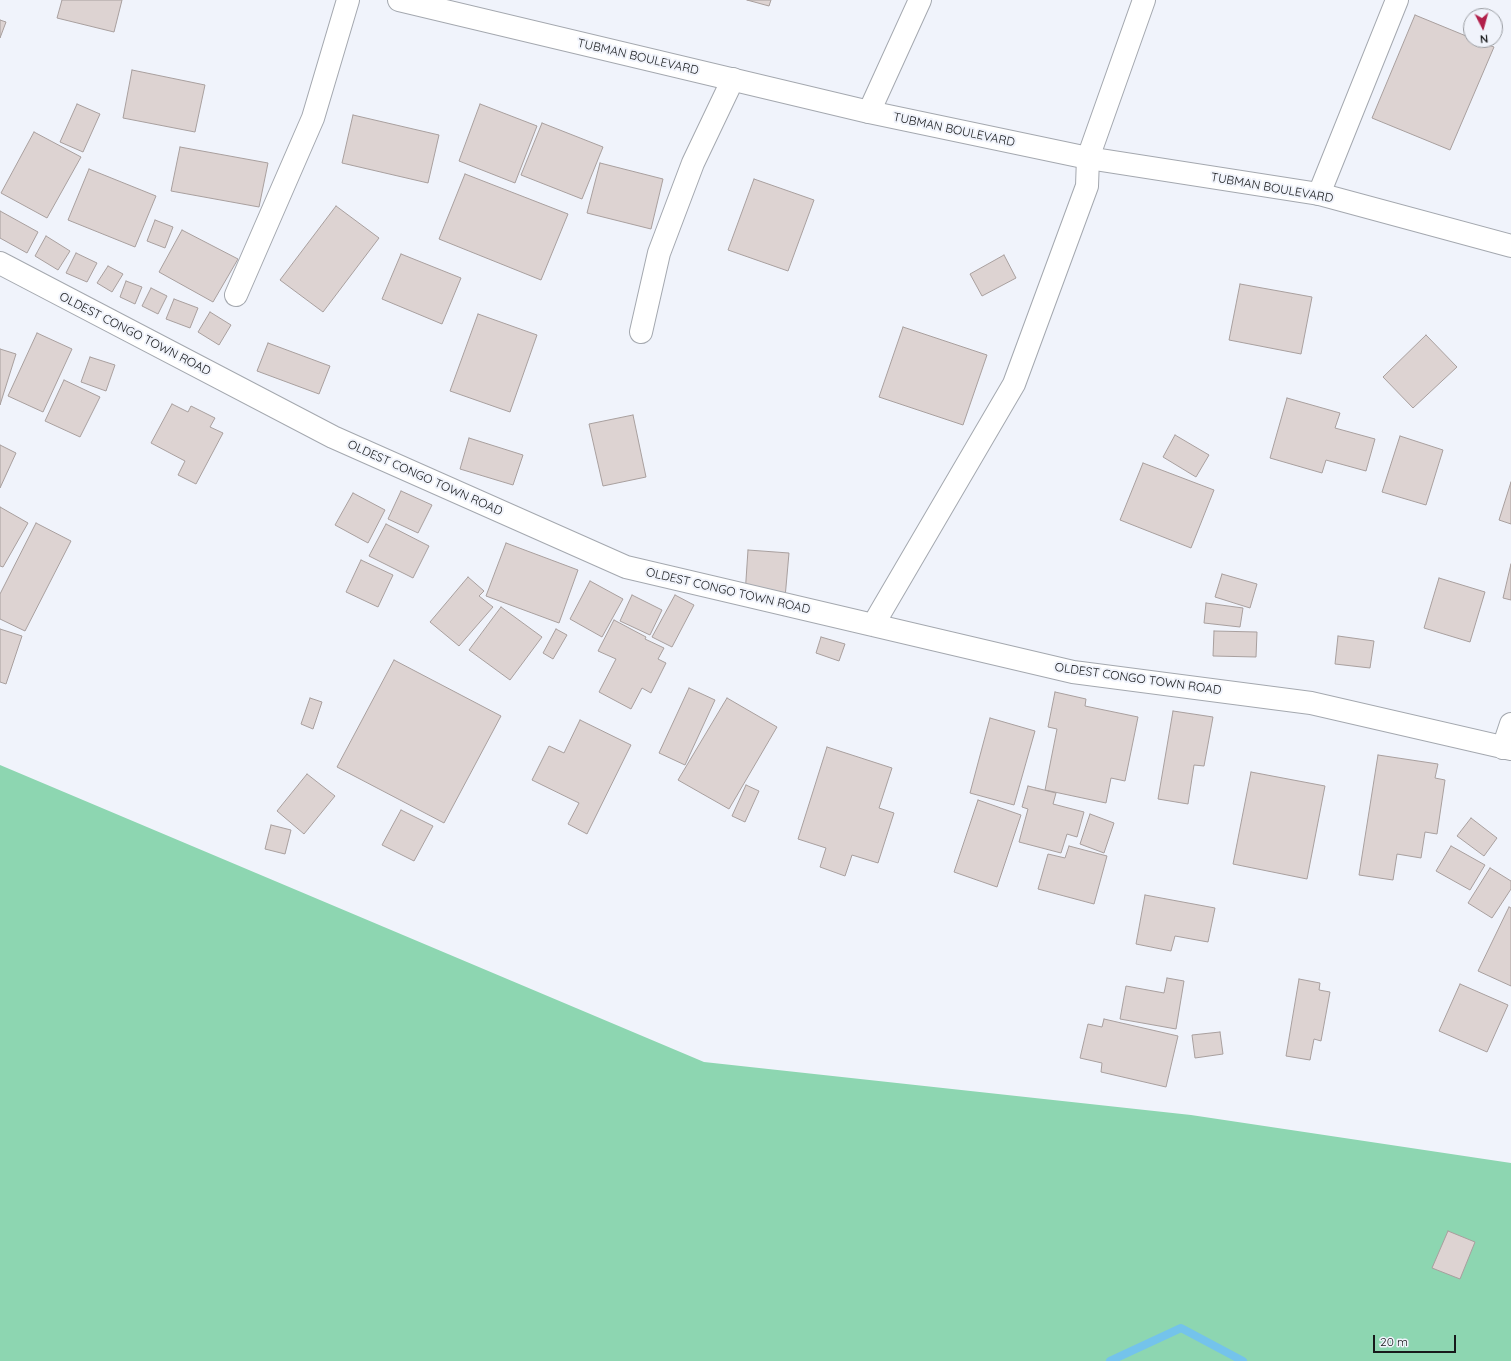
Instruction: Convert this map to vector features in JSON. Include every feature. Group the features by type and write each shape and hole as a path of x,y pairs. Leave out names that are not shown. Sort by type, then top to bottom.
{"main road":[{"path":"236,294 313,118 348,0"},
{"name":"TUBMAN BOULEVARD","path":"399,0 869,112 1088,158 1319,194 1511,246"},
{"path":"869,112 920,0"},
{"path":"873,625 1014,384 1087,186 1088,158 1144,0"},
{"path":"1319,194 1397,0"},
{"path":"641,332 659,253 692,163 733,79"},
{"name":"OLDEST CONGO TOWN ROAD","path":"0,264 333,437 626,567 1073,672 1311,703 1507,748"},
{"path":"1507,748 1511,724"}],"green space":[{"path":"0,765 704,1062 1191,1115 1511,1163 1511,1361 0,1361"}],"building":[{"path":"62,0 122,0 114,32 57,18"},
{"path":"747,0 771,0 769,6"},
{"path":"1415,15 1463,35 1463,48 1494,48 1450,150 1372,118"},
{"path":"0,20 6,22 0,38"},
{"path":"132,70 205,85 195,132 123,118"},
{"path":"77,104 100,114 83,152 60,142"},
{"path":"480,104 537,126 515,183 459,161"},
{"path":"353,115 439,135 428,183 342,163"},
{"path":"542,123 603,147 582,199 521,175"},
{"path":"34,132 81,157 47,218 1,193"},
{"path":"180,147 268,163 259,207 171,191"},
{"path":"600,163 663,179 651,229 587,213"},
{"path":"89,169 156,196 135,247 68,220"},
{"path":"465,174 568,214 541,280 439,239"},
{"path":"754,179 814,200 788,271 728,250"},
{"path":"336,206 379,238 323,312 280,280"},
{"path":"0,211 38,232 27,253 0,238"},
{"path":"155,220 173,227 165,248 147,241"},
{"path":"182,230 238,259 213,302 159,272"},
{"path":"46,236 70,251 58,270 35,256"},
{"path":"76,253 97,263 87,282 66,273"},
{"path":"401,254 461,278 442,324 382,299"},
{"path":"1004,255 1016,278 982,296 970,274"},
{"path":"108,266 123,274 112,292 97,283"},
{"path":"126,281 142,287 135,304 120,297"},
{"path":"1240,284 1312,297 1301,354 1229,340"},
{"path":"151,288 167,296 158,314 142,306"},
{"path":"174,299 198,308 190,328 166,319"},
{"path":"210,312 231,325 219,345 198,332"},
{"path":"478,314 537,335 510,412 450,391"},
{"path":"903,327 987,355 963,425 879,397"},
{"path":"37,333 72,349 43,412 8,396"},
{"path":"1426,335 1457,367 1413,408 1383,377"},
{"path":"268,343 330,366 319,394 257,371"},
{"path":"0,349 16,354 0,405"},
{"path":"90,357 115,365 106,391 81,382"},
{"path":"64,380 100,397 80,437 45,421"},
{"path":"1287,398 1340,413 1335,428 1375,439 1366,471 1326,460 1322,473 1270,458"},
{"path":"172,404 188,412 191,406 215,418 210,427 223,433 196,484 178,475 185,461 151,443"},
{"path":"633,415 646,477 603,486 589,424"},
{"path":"1175,435 1209,455 1196,477 1163,457"},
{"path":"1400,436 1443,450 1426,505 1382,492"},
{"path":"469,438 523,455 513,485 460,469"},
{"path":"0,445 16,453 0,488"},
{"path":"1143,463 1214,490 1191,548 1120,520"},
{"path":"1511,482 1511,524 1499,520"},
{"path":"401,491 432,505 418,533 388,519"},
{"path":"353,493 385,510 368,543 335,525"},
{"path":"0,507 28,523 3,567 0,566"},
{"path":"36,523 71,541 25,631 0,619 0,594"},
{"path":"386,524 429,546 413,578 369,556"},
{"path":"506,543 578,570 559,623 486,596"},
{"path":"748,550 789,553 785,598 745,595"},
{"path":"361,560 393,575 378,607 346,592"},
{"path":"1511,564 1511,600 1503,598"},
{"path":"1222,574 1257,584 1250,608 1215,597"},
{"path":"468,577 484,591 479,596 493,607 459,646 430,622"},
{"path":"1439,578 1485,592 1470,642 1424,628"},
{"path":"590,581 623,599 602,637 570,619"},
{"path":"632,595 662,610 650,635 620,621"},
{"path":"675,595 694,605 672,647 652,637"},
{"path":"1206,603 1243,608 1240,627 1204,623"},
{"path":"501,607 542,637 510,680 469,650"},
{"path":"614,620 646,637 645,639 664,648 658,659 666,663 651,693 642,688 631,709 599,692 616,659 598,651"},
{"path":"0,629 22,636 6,684 0,682"},
{"path":"556,629 567,635 553,659 543,653"},
{"path":"1214,631 1257,632 1256,657 1213,656"},
{"path":"1338,636 1374,641 1370,668 1335,664"},
{"path":"821,637 845,644 839,661 816,653"},
{"path":"394,660 501,716 444,823 337,767"},
{"path":"689,688 715,700 685,765 659,753"},
{"path":"1055,692 1086,699 1085,706 1138,717 1125,781 1111,778 1106,803 1045,790 1057,729 1048,727"},
{"path":"310,698 322,702 313,729 301,724"},
{"path":"727,698 777,727 729,809 678,780"},
{"path":"1173,711 1213,717 1204,766 1194,765 1188,804 1158,799"},
{"path":"990,718 1035,731 1014,805 970,793"},
{"path":"580,720 631,745 587,834 568,824 579,803 532,780 549,746 564,753"},
{"path":"827,747 892,768 879,808 894,813 878,863 852,855 845,876 820,867 826,848 798,839"},
{"path":"1378,755 1438,764 1435,778 1445,780 1437,834 1425,832 1421,858 1397,854 1393,880 1359,875"},
{"path":"1251,772 1325,786 1307,879 1233,864"},
{"path":"307,774 335,796 304,834 277,811"},
{"path":"746,785 759,791 745,822 732,816"},
{"path":"1028,786 1056,793 1053,804 1084,812 1077,837 1067,834 1061,853 1019,842 1028,809 1022,807"},
{"path":"978,800 1021,815 997,887 954,872"},
{"path":"401,810 433,826 414,861 382,845"},
{"path":"1090,814 1114,823 1104,853 1080,844"},
{"path":"1471,818 1497,838 1484,856 1457,836"},
{"path":"271,825 291,830 285,854 265,849"},
{"path":"1069,846 1107,856 1094,904 1038,889 1048,854 1065,858"},
{"path":"1451,846 1485,865 1470,890 1436,871"},
{"path":"1490,868 1511,881 1511,889 1492,918 1468,903"},
{"path":"1145,895 1215,908 1208,942 1175,936 1171,951 1136,944"},
{"path":"1509,907 1511,908 1511,986 1478,971"},
{"path":"1167,978 1184,981 1176,1029 1120,1019 1126,986 1164,993"},
{"path":"1299,979 1320,983 1319,990 1330,992 1321,1041 1314,1039 1310,1060 1286,1056"},
{"path":"1460,984 1508,1005 1487,1052 1439,1031"},
{"path":"1104,1019 1178,1036 1166,1087 1101,1072 1102,1063 1080,1058 1088,1024 1102,1027"},
{"path":"1220,1032 1223,1054 1195,1058 1192,1035"},
{"path":"1448,1231 1475,1242 1460,1279 1432,1268"}],"waterway":[{"path":"1110,1361 1181,1328 1243,1361"}]}
